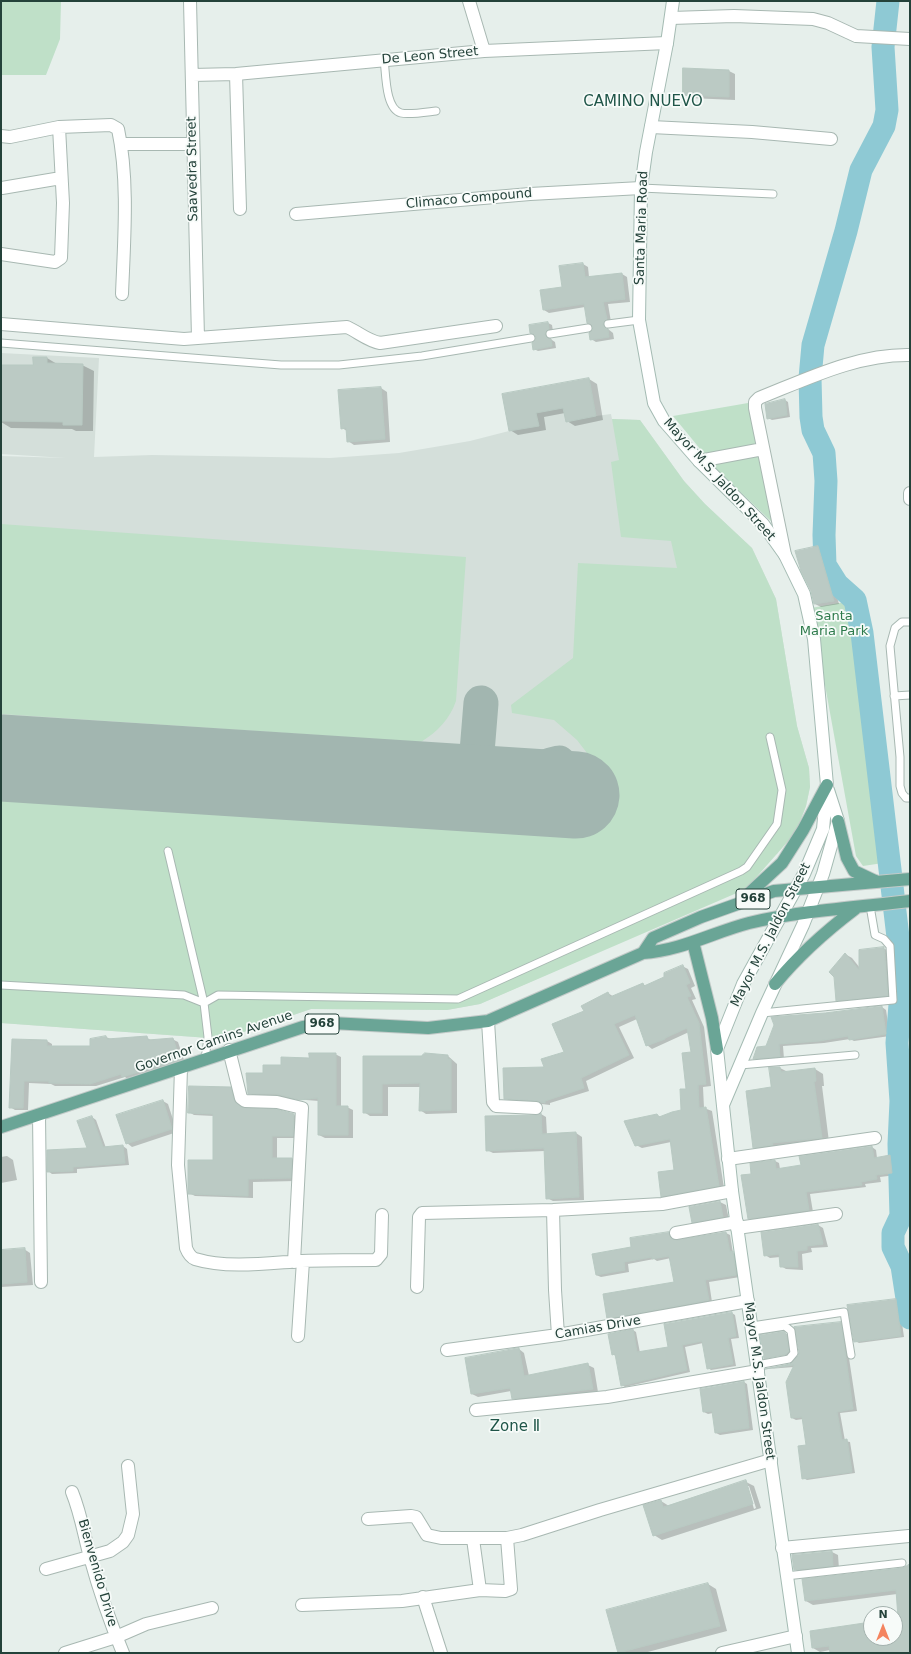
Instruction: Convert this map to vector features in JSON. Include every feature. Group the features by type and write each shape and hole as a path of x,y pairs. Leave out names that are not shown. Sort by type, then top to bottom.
{"main road":[{"path":"736,905 782,863 804,830 827,785"},
{"path":"838,821 847,858 854,872 876,881"},
{"name":"Governor Camins Avenue","path":"643,953 654,938 701,917 774,891 906,879"},
{"name":"Governor Camins Avenue","path":"1,1127 181,1068 229,1050 303,1027 331,1023 428,1028 488,1021 643,953 661,952 749,923 782,917 908,902"},
{"path":"775,984 789,967 818,940 857,908"},
{"path":"693,942 712,1018 717,1049"}],"street":[{"name":"Saavedra Street","path":"190,1 192,144 198,338"},
{"path":"469,1 484,51"},
{"name":"Santa Maria Road","path":"647,360 639,320 641,188 673,1"},
{"path":"671,18 741,16 813,19 828,23 856,36 910,39"},
{"name":"De Leon Street","path":"192,75 236,74 384,59 484,51 667,43"},
{"path":"236,74 240,209"},
{"path":"1,136 10,137 59,127 111,125 118,129 122,144 125,218 122,294"},
{"path":"1,254 55,262 61,258 63,203 60,178 59,127"},
{"path":"651,127 831,139"},
{"path":"122,144 192,144"},
{"path":"2,188 60,178"},
{"name":"Climaco Compound","path":"296,214 530,194 641,188"},
{"path":"1,324 184,339 347,327 361,333 373,342 380,343 496,326"},
{"path":"785,555 754,408 755,402 759,398 850,363 895,355 910,355"},
{"name":"Mayor M.S. Jaldon Street","path":"647,360 654,403 664,421 699,461 763,524 785,555 804,594 814,639 827,785 823,829 797,889 743,984 717,1049 722,1108 732,1190 798,1653"},
{"path":"699,461 763,449"},
{"path":"910,493 910,499"},
{"name":"Mayor M.S. Jaldon Street","path":"722,1108 818,887 838,821 827,785"},
{"path":"488,1021 493,1102 496,1106 536,1108"},
{"path":"229,1050 241,1098 245,1101 277,1102 302,1108 298,1336"},
{"path":"181,1068 178,1165 186,1248 188,1255 194,1259 218,1263 255,1265 376,1260 381,1254 382,1215"},
{"path":"39,1115 41,1282"},
{"path":"728,1159 875,1138"},
{"path":"417,1287 419,1217 422,1213 553,1210 662,1204 732,1190"},
{"path":"553,1210 554,1290 558,1335"},
{"path":"676,1233 836,1214"},
{"name":"Camias Drive","path":"447,1350 558,1335 748,1301"},
{"path":"476,1410 607,1397 758,1368"},
{"path":"368,1519 411,1516 416,1517 427,1535 441,1538 507,1538 522,1535 600,1510 771,1460"},
{"path":"46,1569 110,1551 123,1542 128,1535 132,1514 128,1466"},
{"name":"Bienvenido Drive","path":"72,1492 83,1519 90,1556 122,1653"},
{"path":"782,1548 909,1536"},
{"path":"302,1605 402,1601 480,1590 505,1591 511,1589 507,1538"},
{"path":"473,1539 480,1590"},
{"path":"423,1597 441,1653"},
{"path":"65,1653 116,1637 146,1624 212,1608"},
{"path":"722,1653 796,1636"}],"lane":[{"path":"384,59 388,98 393,108 401,113 436,111"},
{"path":"641,188 773,194"},
{"path":"608,324 639,320"},
{"path":"550,334 588,328"},
{"path":"1,343 281,365 339,365 422,356 531,338"},
{"path":"910,622 902,622 895,628 891,636 890,662 894,696 900,786 902,793 906,798 910,798"},
{"path":"894,696 910,694"},
{"path":"1,985 179,995 204,1003 218,996 458,999 747,867 777,824 782,790 770,736"},
{"path":"168,850 204,1003 208,1037 205,1059"},
{"path":"762,1013 893,1000 890,946 884,939 875,935 874,905"},
{"path":"740,1065 855,1054"},
{"path":"752,1328 844,1312 851,1355"},
{"path":"752,1328 785,1326 791,1331 794,1353 789,1359 758,1368"},
{"path":"786,1576 902,1563"}],"shaded area":[{"path":"1,353 99,358 94,457 152,455 330,458 399,453 470,441 509,431 502,394 589,378 596,416 611,414 612,419 640,420 684,481 705,504 752,548 776,599 797,726 809,768 810,787 806,806 799,824 777,854 676,918 480,1004 447,1010 311,1009 223,1039 1,1023 1,456 66,458 1,454"}],"green space":[{"path":"1,1 61,1 60,39 46,75 1,75"},
{"path":"748,403 759,446 706,456 673,416"},
{"path":"612,419 640,420 684,481 705,504 752,548 776,599 797,726 809,768 810,787 806,806 799,824 790,839 746,889 480,1004 447,1010 311,1009 223,1039 1,1023 1,796 579,833 587,753 577,740 554,720 512,713 511,705 573,658 578,563 677,568 671,541 621,537 611,462 619,460"},
{"path":"761,454 774,524 710,463"},
{"path":"1,524 466,557 456,701 447,719 432,734 421,742 1,714"},
{"name":"Santa Maria Park","path":"851,601 883,863 863,866 856,856 811,608"}],"building":[{"path":"683,68 729,70 729,97 683,95"},
{"path":"583,263 585,277 622,273 625,299 603,302 607,319 603,325 608,329 609,337 590,340 589,333 593,327 587,323 584,304 543,310 540,290 562,287 559,266"},
{"path":"548,322 549,329 545,335 551,339 552,346 533,350 532,343 536,338 535,335 530,333 529,325"},
{"path":"33,357 47,357 47,363 83,364 82,425 63,425 63,422 1,421 1,365 33,365"},
{"path":"589,378 596,416 566,422 563,408 536,413 539,426 509,431 502,394"},
{"path":"381,387 385,439 347,442 346,428 341,429 338,390"},
{"path":"785,399 787,415 767,419 765,404"},
{"path":"818,546 834,601 814,604 811,591 801,571 795,551"},
{"path":"884,947 888,996 836,1001 834,977 829,972 845,953 859,970 859,950"},
{"path":"683,965 690,983 686,985 691,996 687,997 699,1023 706,1084 698,1085 699,1108 706,1107 719,1186 661,1197 658,1172 674,1170 670,1139 635,1146 624,1121 657,1114 659,1117 681,1110 680,1089 686,1089 682,1053 691,1052 687,1028 665,1039 646,1046 635,1015 614,1024 629,1055 581,1078 584,1088 545,1101 545,1103 504,1099 503,1068 544,1067 541,1059 564,1052 552,1024 584,1011 581,1006 608,992 610,997 643,983 644,986 664,977 664,973"},
{"path":"882,1006 886,1034 849,1040 848,1036 819,1041 779,1044 780,1057 753,1059 757,1047 766,1046 774,1025 771,1017 825,1013"},
{"path":"106,1036 107,1039 147,1036 148,1040 173,1038 180,1060 122,1077 121,1074 90,1084 24,1081 23,1108 9,1108 12,1039 47,1040 47,1046 90,1046 90,1039"},
{"path":"309,1053 336,1053 336,1106 348,1106 348,1135 318,1135 318,1098 299,1100 277,1094 248,1094 246,1073 263,1073 263,1065 281,1065 281,1057 309,1058"},
{"path":"425,1053 448,1055 448,1059 451,1059 451,1110 419,1111 420,1083 382,1084 382,1113 363,1113 363,1056 421,1056"},
{"path":"769,1067 780,1067 781,1072 815,1068 816,1081 814,1082 822,1138 772,1143 773,1145 753,1148 746,1091 771,1087"},
{"path":"189,1086 231,1087 234,1100 241,1107 276,1109 294,1114 293,1136 272,1136 272,1158 292,1158 291,1178 248,1179 248,1196 188,1194 188,1160 213,1160 213,1114 188,1113"},
{"path":"163,1100 172,1129 126,1144 116,1115"},
{"path":"541,1113 542,1134 576,1132 579,1197 546,1199 544,1148 486,1151 485,1116 536,1115"},
{"path":"92,1116 103,1147 123,1145 125,1163 73,1167 73,1171 47,1172 47,1150 87,1148 77,1121"},
{"path":"872,1146 874,1158 890,1155 892,1173 876,1175 877,1179 861,1182 862,1185 806,1192 809,1210 748,1219 741,1175 751,1174 750,1163 775,1160 776,1169 801,1165 799,1156"},
{"path":"720,1201 723,1217 692,1223 689,1207"},
{"path":"818,1224 823,1244 807,1246 807,1250 797,1251 798,1267 780,1267 779,1254 764,1256 761,1232"},
{"path":"669,1232 671,1238 677,1240 726,1232 730,1252 733,1251 736,1275 705,1280 709,1300 607,1319 603,1294 674,1282 669,1256 652,1259 652,1257 624,1262 625,1270 596,1275 592,1254 631,1247 630,1238"},
{"path":"25,1248 27,1282 1,1284 1,1250"},
{"path":"896,1299 901,1336 854,1342 847,1305"},
{"path":"732,1312 736,1336 728,1338 733,1364 707,1369 702,1341 682,1345 687,1370 621,1386 615,1354 612,1355 608,1334 633,1329 637,1352 668,1347 664,1324"},
{"path":"841,1322 853,1409 837,1412 842,1440 847,1439 852,1472 802,1479 798,1446 806,1445 802,1417 791,1418 786,1382 794,1365 765,1369 790,1364 798,1356 799,1352 794,1327"},
{"path":"784,1331 786,1334 789,1351 786,1354 764,1359 760,1335"},
{"path":"519,1348 524,1376 588,1363 593,1389 512,1399 510,1388 471,1394 465,1358"},
{"path":"744,1381 749,1428 715,1433 712,1411 703,1412 700,1389"},
{"path":"746,1480 753,1504 653,1536 643,1505 661,1500 663,1507"},
{"path":"832,1551 833,1566 794,1570 792,1555"},
{"path":"910,1564 910,1653 830,1653 829,1646 812,1648 810,1631 863,1623 863,1646 903,1646 903,1606 897,1606 896,1590 805,1601 802,1579 903,1568"},
{"path":"708,1583 720,1626 618,1653 606,1610"}],"waterway":[{"path":"888,1 883,47 887,110 884,126 861,170 846,231 813,345 810,378 811,417 813,430 824,453 826,481 824,535 825,565 837,584 855,600 862,633 900,954 902,979 897,1043 901,1101 899,1144 901,1216 893,1233 893,1247 902,1266 910,1318"}],"taxiway":[{"path":"474,789 481,703"},
{"path":"484,789 551,765 559,763 563,768 565,783 564,790 561,798 553,810 547,813 534,815 501,790"}],"runway":[{"path":"1,758 576,795"}],"district":[{"name":"CAMINO NUEVO","path":"643,102"},
{"name":"Zone Ⅱ","path":"515,1427"}]}
